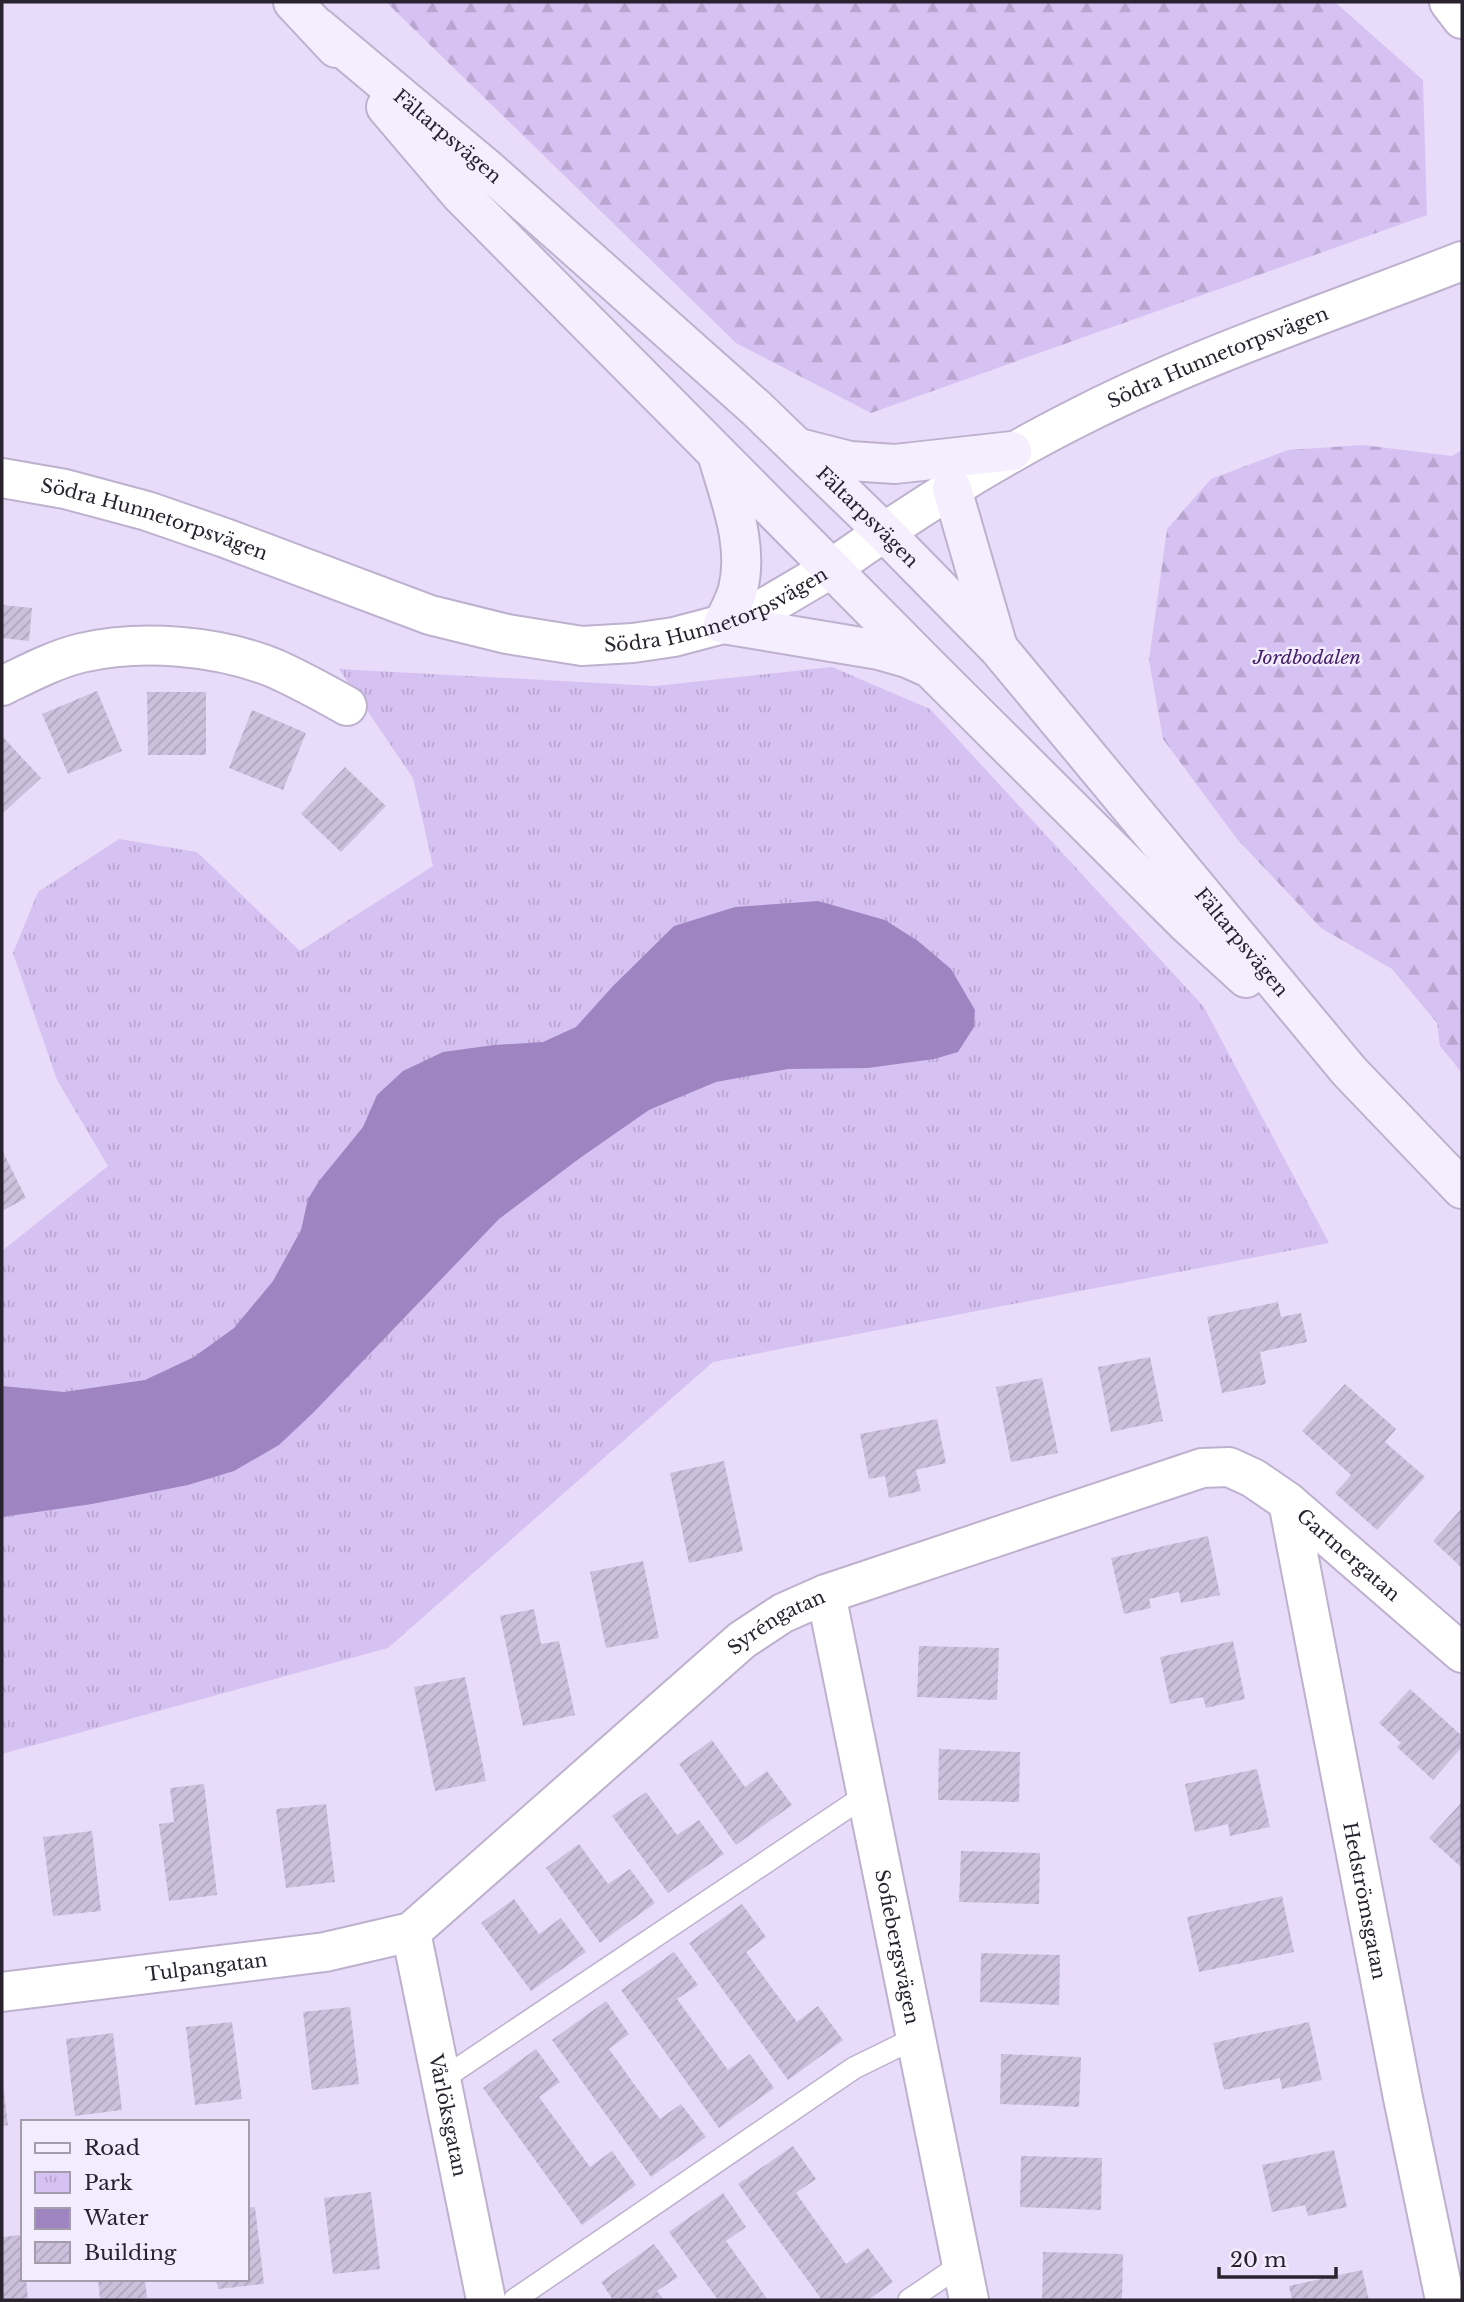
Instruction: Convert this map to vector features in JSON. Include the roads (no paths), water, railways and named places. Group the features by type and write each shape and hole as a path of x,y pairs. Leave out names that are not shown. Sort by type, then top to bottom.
{"main road":[{"name":"Fältarpsvägen","path":"293,2 319,28 460,194 1188,925 1349,1071 1462,1189"},
{"name":"Fältarpsvägen","path":"319,28 485,167 756,408 884,532 999,649 1349,1071"},
{"path":"797,447 850,461 895,464 1012,451"},
{"path":"716,452 738,523 741,564 738,591 723,624 879,650 930,668"},
{"path":"952,489 999,649"}],"street":[{"path":"1449,2 1462,19"},
{"name":"Södra Hunnetorpsvägen","path":"2,478 65,489 147,510 430,615 507,634 582,646 674,637 723,624 764,608 832,568 1012,451 1087,412 1189,367 1462,261"},
{"path":"2,686 79,654 113,647 145,645 237,657 273,668 347,706"},
{"name":"Gartnergatan","path":"1228,1467 1253,1478 1288,1502 1462,1654"},
{"name":"Syréngatan","path":"411,1932 742,1640 783,1613 826,1594 1202,1468 1228,1467"},
{"name":"Hedströmsgatan","path":"1288,1502 1403,2098 1445,2300"},
{"name":"Sofiebergsvägen","path":"826,1594 965,2282"},
{"name":"Tulpangatan","path":"2,1992 325,1952 411,1932"},
{"name":"Vårlöksgatan","path":"411,1932 486,2300"}],"lane":[{"path":"442,2080 866,1795"},
{"path":"514,2300 854,2068 915,2038"},
{"path":"909,2300 965,2282"}],"water":[{"path":"818,901 885,920 918,941 951,969 975,1010 974,1027 958,1052 934,1059 868,1068 788,1069 716,1082 649,1110 499,1219 279,1445 234,1471 188,1485 92,1504 2,1517 2,1386 64,1392 145,1380 194,1357 234,1328 273,1281 301,1230 308,1199 319,1181 363,1127 377,1095 403,1071 443,1052 543,1042 576,1027 674,926 735,907"}],"park label":[{"name":"Jordbodalen","path":"1307,657"}]}
